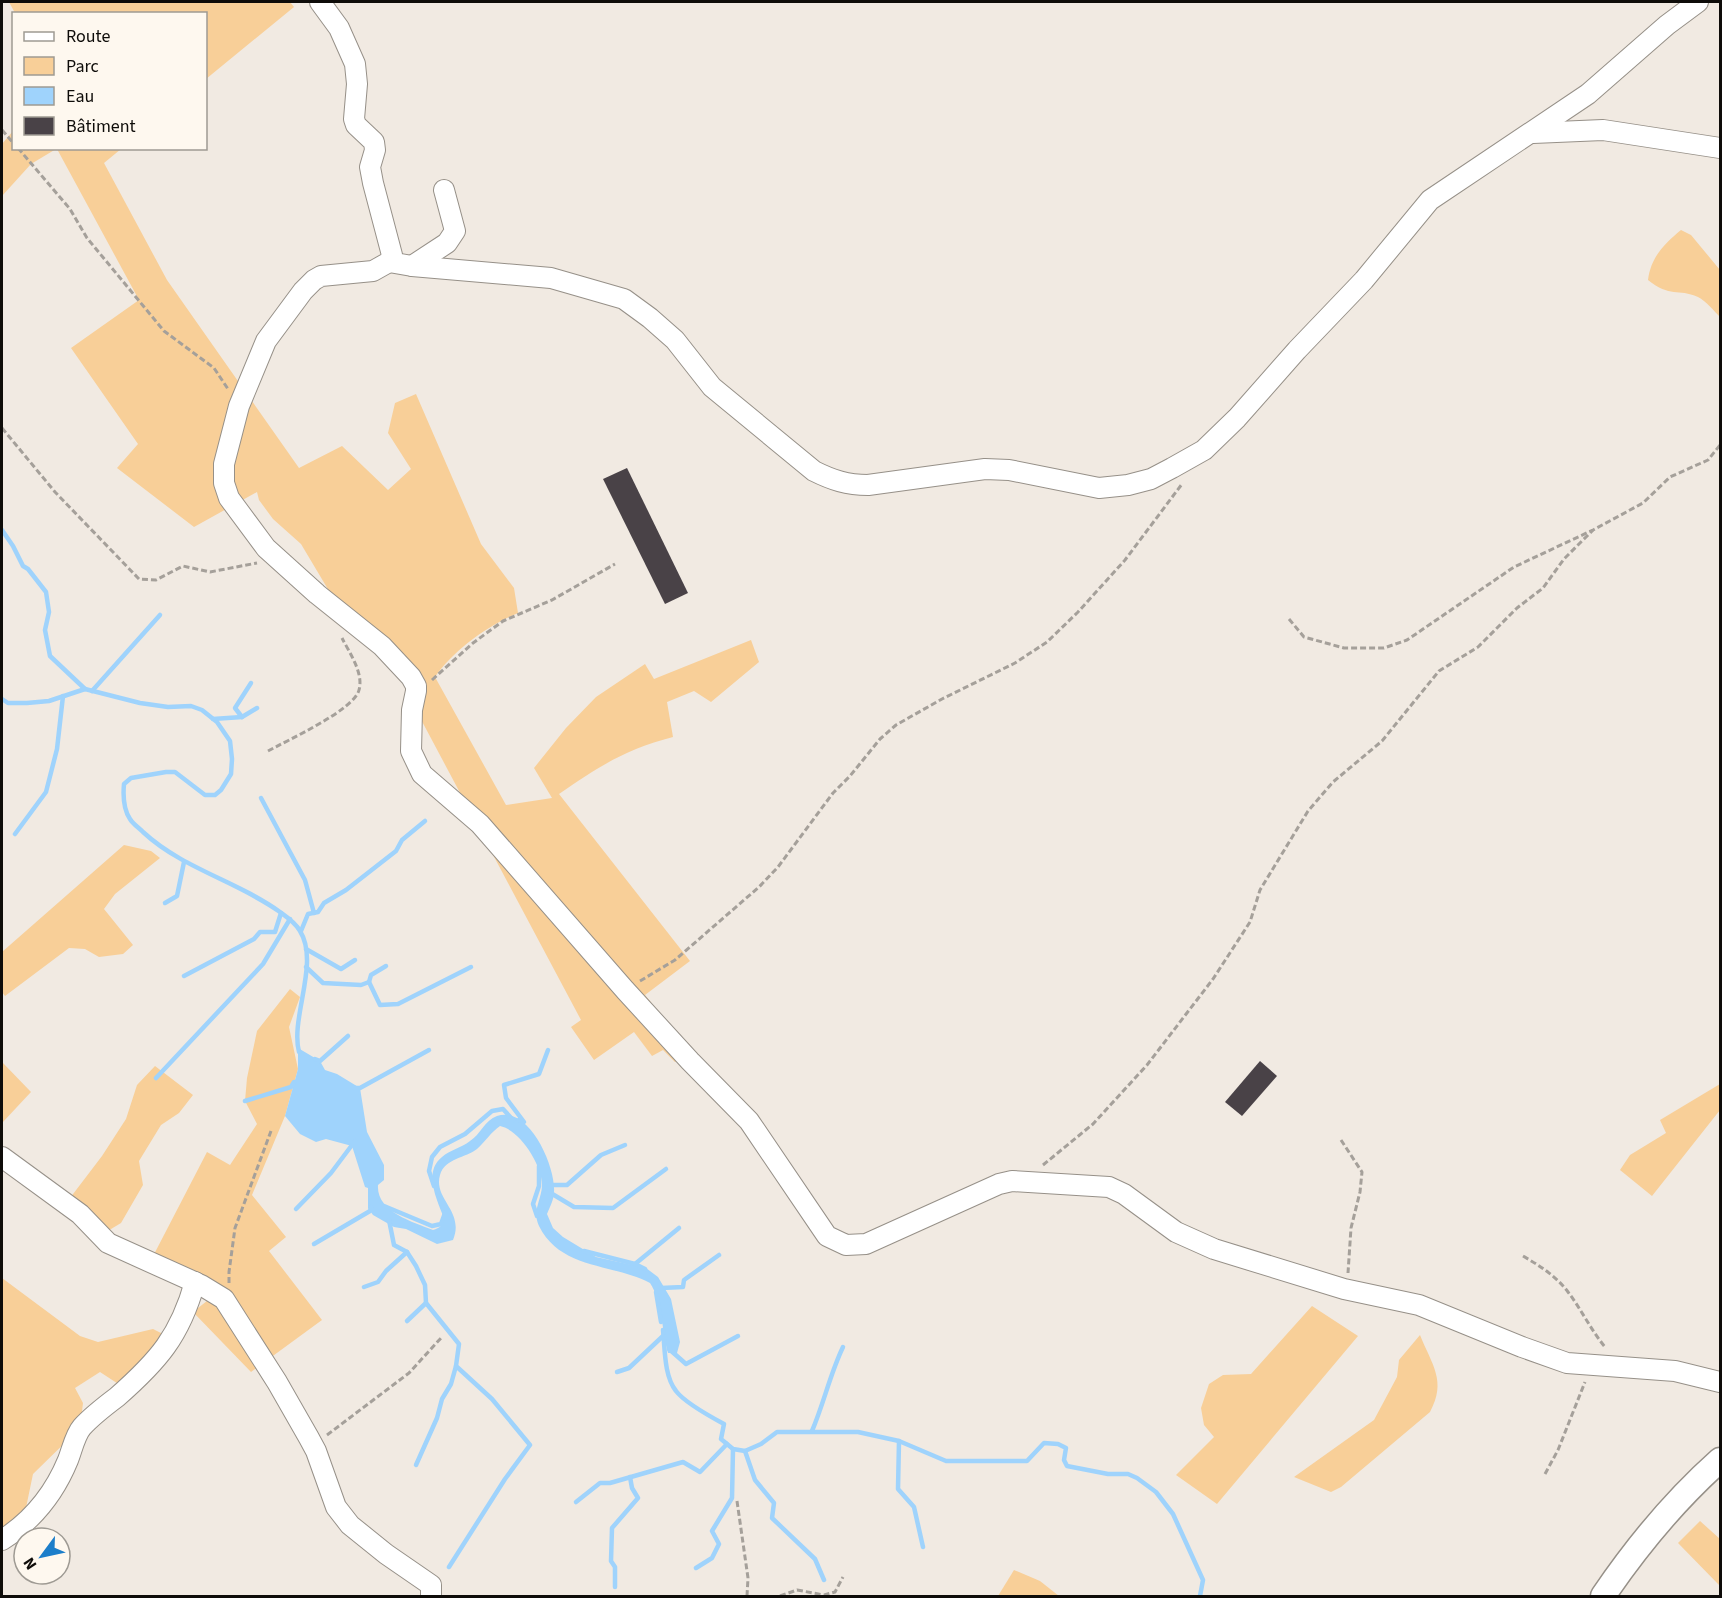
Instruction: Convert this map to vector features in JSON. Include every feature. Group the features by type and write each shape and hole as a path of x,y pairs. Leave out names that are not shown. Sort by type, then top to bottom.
{"street":[{"path":"320,2 339,28 355,64 357,84 354,118 356,125 374,142 375,150 370,166 377,203 391,250 389,262"},
{"path":"1698,2 1667,25 1588,94 1430,200 1364,280 1221,435 1204,450 1151,479 1128,485 1099,488 1009,470 986,469 868,485 849,485 814,471 726,400 699,372 675,340 624,299 551,278 389,262 373,271 321,276 309,285 266,340 239,406 224,464 224,483 237,510 260,541 317,594 382,646 411,676 416,686 412,711 411,751 422,774 480,824 625,990 749,1121 827,1236 835,1241 846,1245 866,1244 999,1184 1012,1181 1090,1184 1109,1187 1124,1194 1176,1232 1214,1249 1344,1289 1377,1298 1419,1305 1567,1363 1675,1371 1720,1382"},
{"path":"1529,133 1603,130 1720,148"},
{"path":"412,266 447,243 455,231 444,190"},
{"path":"2,1157 73,1209 108,1243 195,1282 224,1299 277,1382 313,1445 336,1507 350,1525 386,1554 425,1579 431,1585 431,1596"},
{"path":"2,1540 22,1527 49,1495 67,1462 80,1428 147,1371 172,1339 195,1282"},
{"path":"1603,1596 1661,1518 1693,1484 1720,1460"}],"path":[{"path":"2,130 12,142"},
{"path":"20,150 70,209 87,237 164,331 213,368 239,406"},
{"path":"2,428 55,492 139,579 156,580 183,566 210,572 276,557"},
{"path":"1289,618 1304,637 1344,648 1384,648 1407,640 1514,567 1593,530 1643,503 1670,477 1708,460 1720,446"},
{"path":"625,990 675,960 759,887 778,867 833,793 896,725 942,699 1015,663 1047,642 1125,560 1186,477"},
{"path":"1040,1167 1093,1124 1147,1065 1213,979 1250,921 1260,890 1308,811 1333,782 1382,741 1439,671 1478,647 1517,608 1543,588 1564,560 1593,530"},
{"path":"416,692 472,643 503,621 552,600 615,564"},
{"path":"268,751 321,723 352,701 359,692 360,682 356,666 340,634"},
{"path":"231,1309 229,1272 235,1227 271,1131"},
{"path":"1341,1140 1362,1172 1360,1192 1351,1228 1350,1266 1344,1289"},
{"path":"1523,1256 1549,1272 1568,1292 1593,1333 1626,1367"},
{"path":"313,1445 409,1373 441,1338"},
{"path":"1545,1474 1558,1450 1584,1384 1586,1366"},
{"path":"737,1501 748,1578 747,1596"},
{"path":"780,1596 797,1590 824,1594 835,1592 843,1577"}],"green space":[{"path":"9,2 290,2 294,7 207,78 207,12 14,12"},
{"path":"12,132 12,150 54,150 31,164 2,196 2,144"},
{"path":"58,150 120,150 104,163 167,280 299,468 342,446 388,490 411,469 388,433 395,403 416,394 481,544 514,588 518,613 495,625 461,648 435,677 506,805 552,798 534,768 566,728 596,697 645,664 654,679 751,640 759,662 711,702 694,691 667,702 673,737 641,747 613,760 559,794 690,961 645,995 690,1051 675,1062 663,1050 652,1056 634,1032 594,1060 571,1027 581,1020 417,712 420,697 332,596 301,544 273,519 259,500 257,492 194,527 117,468 138,444 71,348 139,300"},
{"path":"1681,230 1691,235 1720,270 1720,317 1698,297 1662,289 1648,280 1655,258 1669,240"},
{"path":"124,845 151,851 160,858 115,894 104,909 133,945 123,954 99,957 85,949 69,948 5,996 2,992 2,952"},
{"path":"290,989 300,997 289,1027 298,1069 285,1116 252,1195 286,1237 269,1251 322,1320 251,1372 193,1312 217,1293 150,1262 207,1152 230,1165 257,1124 245,1101 247,1078 257,1031"},
{"path":"2,1062 31,1092 2,1123"},
{"path":"155,1066 193,1095 179,1113 161,1125 139,1161 143,1185 121,1223 101,1235 67,1202 102,1156 126,1119 137,1085"},
{"path":"1720,1084 1720,1110 1652,1196 1620,1170 1630,1155 1666,1133 1660,1120"},
{"path":"2,1278 80,1336 98,1342 153,1329 173,1339 126,1389 100,1372 75,1388 83,1403 80,1428 33,1474 22,1526 12,1526 12,1534 2,1540"},
{"path":"1312,1306 1358,1336 1217,1504 1176,1475 1214,1437 1204,1425 1201,1408 1209,1384 1223,1375 1251,1374"},
{"path":"1420,1335 1436,1373 1437,1391 1430,1412 1341,1487 1331,1492 1294,1477 1374,1420 1397,1377 1399,1360"},
{"path":"1700,1521 1720,1539 1720,1586 1678,1543"},
{"path":"1014,1570 1040,1581 1059,1596 998,1596"}],"water":[{"path":"298,1048 320,1061 325,1070 337,1074 360,1088 367,1132 384,1165 384,1180 378,1185 383,1202 397,1215 433,1230 441,1226 444,1218 433,1186 433,1170 436,1163 474,1138 493,1118 509,1115 520,1120 538,1140 550,1168 554,1195 547,1214 553,1228 563,1237 596,1257 646,1268 658,1277 671,1299 680,1342 677,1353 668,1353 659,1307 650,1283 588,1264 560,1251 549,1240 539,1226 536,1216 542,1186 539,1169 529,1150 508,1129 500,1126 477,1149 446,1165 440,1175 441,1191 455,1221 456,1230 453,1240 437,1244 406,1229 394,1227 373,1215 368,1208 368,1188 365,1187 352,1146 326,1139 316,1142 300,1134 285,1116 298,1069"}],"building":[{"path":"627,468 688,593 665,604 603,479"},
{"path":"1260,1061 1277,1076 1242,1116 1225,1102"}],"waterway":[{"path":"2,530 23,566 46,592 49,612 45,630 50,656 85,689"},
{"path":"92,691 160,615"},
{"path":"242,717 235,708 251,683"},
{"path":"2,699 8,703 49,701 85,689 140,703 168,707 191,706 202,710 217,722 230,741 232,759 231,774 221,790 215,795 205,795 175,772 131,778 124,784 125,807 133,823 159,845 175,856 263,901 288,918 298,928 305,944 307,959 298,1023 299,1052"},
{"path":"15,834 46,792 57,749 63,696"},
{"path":"213,719 242,717 257,708"},
{"path":"261,798 305,880 314,913"},
{"path":"301,931 308,914 318,912 324,903 346,890 396,851 402,840 425,821"},
{"path":"165,903 177,896 184,862"},
{"path":"184,976 254,939 260,932 275,932 281,913"},
{"path":"156,1078 263,964 290,919"},
{"path":"306,949 341,969 355,960"},
{"path":"369,982 371,975 386,966"},
{"path":"306,967 323,983 361,985 369,982 380,1005 398,1004 471,967"},
{"path":"315,1059 320,1061 348,1036"},
{"path":"354,1088 360,1088 429,1050"},
{"path":"519,1120 524,1122 506,1098 504,1085 539,1074 548,1050"},
{"path":"245,1101 291,1087 294,1082"},
{"path":"434,1186 429,1171 432,1157 440,1147 465,1134 492,1111 503,1109 513,1120"},
{"path":"296,1209 331,1173 355,1141"},
{"path":"548,1185 567,1185 601,1155 625,1145"},
{"path":"537,1216 533,1204 539,1186 539,1166"},
{"path":"549,1192 574,1207 613,1208 666,1169"},
{"path":"384,1206 432,1226 441,1224 445,1213"},
{"path":"314,1244 370,1211 371,1207"},
{"path":"389,1220 394,1245 407,1252 425,1285 426,1303 459,1344 456,1366 492,1399 530,1445 505,1479 449,1567"},
{"path":"635,1264 679,1228"},
{"path":"584,1251 635,1264 645,1269"},
{"path":"364,1287 378,1282 386,1271 407,1252"},
{"path":"661,1288 683,1287 684,1280 719,1255"},
{"path":"656,1292 661,1322"},
{"path":"407,1321 426,1303"},
{"path":"663,1330 666,1362 672,1385 685,1400 724,1424 721,1439 733,1449 745,1451 761,1444 777,1432 858,1432 899,1441 946,1461 1027,1461 1044,1443 1058,1444 1066,1448 1064,1460 1067,1466 1108,1474 1128,1474 1137,1478 1156,1492 1173,1514 1203,1580 1200,1596"},
{"path":"617,1372 629,1368 663,1336"},
{"path":"669,1349 686,1364 738,1336"},
{"path":"812,1431 843,1347"},
{"path":"416,1465 437,1418 442,1399 451,1384 456,1366"},
{"path":"899,1441 898,1489 914,1507 923,1547"},
{"path":"576,1502 600,1483 610,1483 683,1462 700,1472 727,1444"},
{"path":"696,1568 712,1558 719,1544 712,1531 732,1498 733,1449"},
{"path":"745,1451 755,1480 774,1503 772,1518 815,1559 824,1580"},
{"path":"615,1587 615,1567 611,1561 612,1528 638,1498 632,1488 630,1477"}]}
